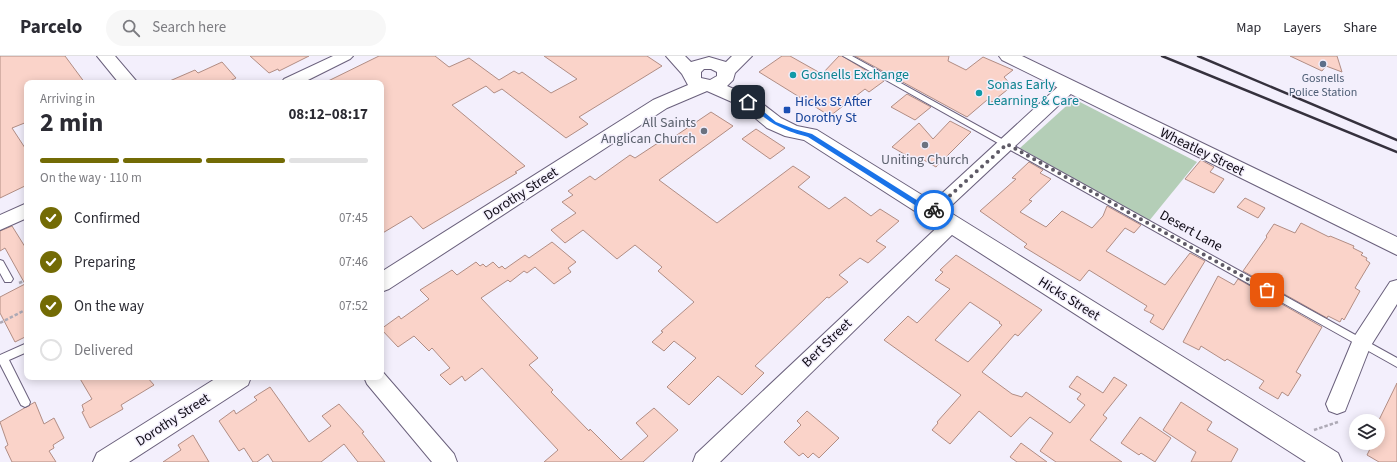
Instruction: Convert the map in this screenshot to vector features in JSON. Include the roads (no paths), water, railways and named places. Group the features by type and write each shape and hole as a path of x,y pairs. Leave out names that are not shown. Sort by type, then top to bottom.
{"street":[{"path":"106,56 126,80"},
{"path":"295,80 345,56"},
{"path":"675,56 708,70"},
{"name":"Dorothy Street","path":"384,281 660,104 708,70 743,56"},
{"name":"Wheatley Street","path":"1008,56 1068,87 1397,247"},
{"name":"Hicks Street","path":"708,70 733,93 748,102 774,123 792,131 810,135 1314,452"},
{"path":"932,212 1068,87"},
{"path":"0,223 24,211"},
{"name":"Bert Street","path":"704,462 951,225"},
{"path":"1337,404 1361,343 1397,288"},
{"name":"Dorothy Street","path":"106,462 234,380"},
{"path":"377,380 446,462"}],"lane":[{"name":"Desert Lane","path":"847,56 1397,363"},
{"path":"0,264 8,279"},
{"path":"24,348 1,359 25,402"}],"railway":[{"path":"1162,56 1397,152"},
{"path":"1198,56 1397,140"}],"place":[{"name":"Gosnells Police Station","path":"1323,64"},
{"name":"Gosnells Exchange","path":"793,75"},
{"name":"Sonas Early Learning & Care","path":"979,93"},
{"name":"Hicks St After Dorothy St","path":"787,110"},
{"name":"All Saints Anglican Church","path":"704,131"},
{"name":"Uniting Church","path":"925,145"}]}
